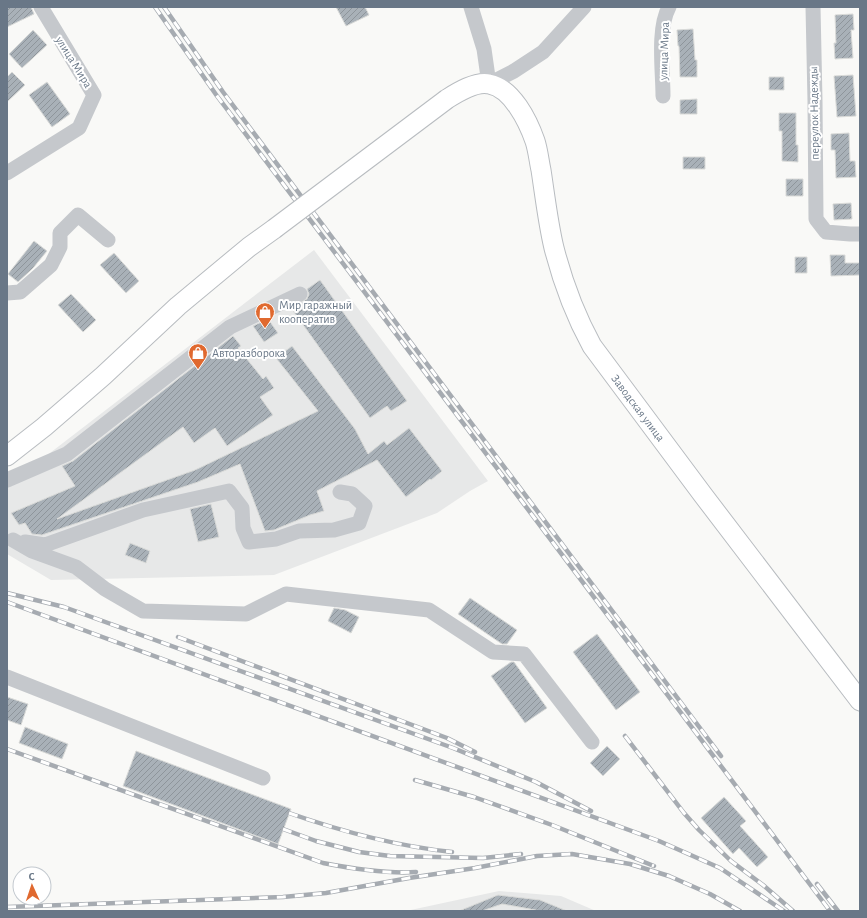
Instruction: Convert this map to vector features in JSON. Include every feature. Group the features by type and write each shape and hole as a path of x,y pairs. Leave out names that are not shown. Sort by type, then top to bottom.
{"main road":[{"path":"7,456 44,427 97,381 178,306 249,247 447,99 459,91 474,86 488,84"},
{"name":"Заводская улица","path":"488,84 507,94 524,114 536,142 556,255 569,298 579,322 592,346 698,489 860,701"}],"street":[{"name":"улица Мира","path":"7,173 80,128 94,95 40,7"},
{"path":"471,7 484,49 488,84 514,71 544,52 584,7"},
{"name":"улица Мира","path":"663,96 663,21 669,7"},
{"name":"переулок Надежды","path":"813,7 816,219 826,232 860,234"},
{"path":"7,293 20,292 51,265 60,246 60,233 78,214 108,240"},
{"path":"7,480 67,454 230,327 300,294"},
{"path":"10,539 45,545 143,510 229,491 242,508 243,528 249,542 276,539 299,532 334,530 359,524 365,506 352,494 340,492"},
{"path":"10,539 32,551 76,567 105,589 143,611 246,614 286,594 429,610 493,652 524,654 592,742"},
{"path":"7,677 263,778"}],"shaded area":[{"name":"Мир гаражный кооператив","path":"314,250 488,481 437,513 274,575 51,580 7,554 7,486"},
{"path":"499,891 561,896 596,911 406,911"}],"building":[{"path":"7,7 31,7 34,14 7,27"},
{"path":"336,7 365,7 369,15 346,26"},
{"path":"853,14 854,30 851,30 853,58 835,59 835,15"},
{"path":"693,29 695,60 697,60 697,77 680,77 677,30"},
{"path":"33,30 47,45 22,68 9,54"},
{"path":"12,72 25,85 7,102 7,77"},
{"path":"853,75 856,116 837,117 834,76"},
{"path":"769,77 784,77 784,90 769,90"},
{"path":"47,82 70,114 52,127 29,95"},
{"path":"697,99 697,114 680,114 680,100"},
{"path":"779,113 796,113 796,145 798,145 798,162 782,161 782,131 779,131"},
{"path":"849,133 850,161 855,161 856,177 836,178 835,150 831,150 831,134"},
{"path":"683,157 705,157 705,169 683,169"},
{"path":"786,179 803,179 803,196 786,196"},
{"path":"851,203 852,219 834,220 833,204"},
{"path":"34,241 47,251 33,268 18,282 8,274"},
{"path":"114,253 139,281 126,293 100,265"},
{"path":"830,255 845,255 845,263 860,263 860,275 831,276"},
{"path":"795,257 807,257 807,273 795,273"},
{"path":"320,280 407,401 391,411 387,406 370,418 291,308 307,299 309,294 307,289"},
{"path":"71,294 96,320 83,332 58,305"},
{"path":"268,319 278,333 264,342 253,326"},
{"path":"233,336 241,346 238,348 263,379 266,376 274,388 260,397 273,415 227,446 215,428 194,443 183,427 57,519 195,470 318,411 276,358 292,346 355,429 368,454 384,441 387,445 409,428 442,471 406,497 377,460 317,491 324,511 310,515 274,530 265,531 240,464 198,482 42,535 32,534 25,523 19,525 11,513 75,486 62,466 73,461"},
{"path":"211,504 219,537 198,542 190,509"},
{"path":"130,543 150,551 146,563 125,555"},
{"path":"470,598 517,630 507,644 502,644 458,614"},
{"path":"334,608 345,610 359,617 351,633 328,621"},
{"path":"597,634 640,692 616,710 573,652"},
{"path":"511,662 514,662 547,708 525,723 491,676"},
{"path":"7,697 28,704 21,725 7,720"},
{"path":"25,727 68,744 62,759 19,743"},
{"path":"607,746 620,759 603,776 590,763"},
{"path":"136,751 291,809 278,844 123,786"},
{"path":"724,797 746,821 740,826 768,857 757,867 739,848 733,854 701,818"},
{"path":"498,895 540,900 567,911 541,911 502,904 482,911 459,911"}],"railway":[{"path":"155,7 217,96 830,911"},
{"path":"164,7 223,92 721,756"},
{"path":"7,593 64,607 453,748 536,782 591,811"},
{"path":"7,602 659,841 720,868 784,911"},
{"path":"178,637 447,738 475,752"},
{"path":"625,736 684,813 699,830 731,861 763,885 793,911"},
{"path":"7,749 323,863 370,870 416,872"},
{"path":"415,780 474,797 552,825 654,866"},
{"path":"289,813 329,826 390,842 452,852"},
{"path":"283,829 316,841 359,852 390,856 483,858 521,854"},
{"path":"7,907 283,897 326,893 537,856 572,854 630,864 669,876 710,894 740,911"},
{"path":"817,884 838,911"}],"place":[{"name":"Мир гаражный кооператив","path":"265,329"},
{"name":"Авторазборока","path":"198,370"}]}
